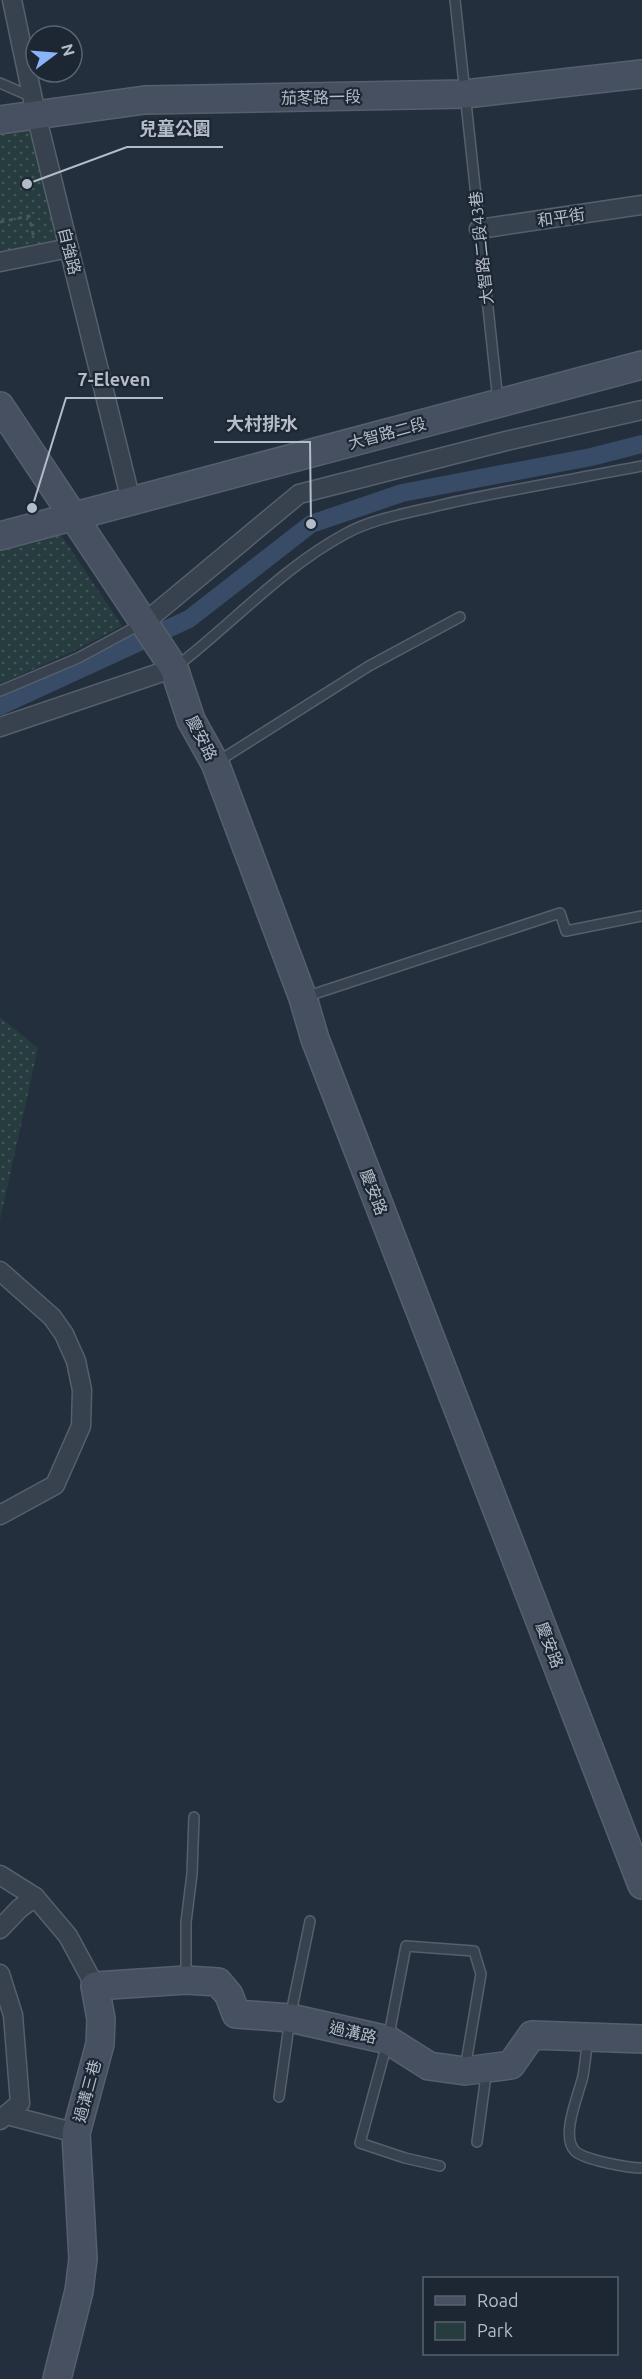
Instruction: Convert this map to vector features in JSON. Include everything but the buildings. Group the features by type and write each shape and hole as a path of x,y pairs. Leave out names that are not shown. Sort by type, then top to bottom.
{"street":[{"name":"自強路","path":"12,0 34,105 131,501"},
{"name":"茄苳路一段","path":"0,120 34,105 145,100 465,94 642,74"},
{"name":"和平街","path":"479,229 642,206"},
{"path":"0,262 35,244 69,248"},
{"name":"大智路二段","path":"0,536 642,364"},
{"name":"慶安路","path":"0,406 169,661 191,720 215,763 303,998 315,1039 641,1881"},
{"path":"147,626 299,494 506,441 642,410"},
{"path":"0,727 169,661"},
{"path":"0,1271 51,1317 64,1334 76,1361 82,1390 81,1426 55,1485 0,1515"},
{"name":"過溝三巷","path":"0,1875 35,1896 68,1936 95,1986 101,2019 100,2044 76,2133 83,2259 79,2291 57,2379"},
{"path":"0,1929 35,1896"},
{"path":"0,1974 20,2103 3,2117"},
{"name":"過溝路","path":"95,1986 186,1980 218,1982 229,1995 236,2014 290,2018 388,2040 429,2066 471,2070 511,2065 532,2035 642,2039"},
{"path":"3,2117 76,2133"}],"lane":[{"name":"大智路二段43巷","path":"455,0 498,403"},
{"path":"0,83 34,105"},
{"path":"169,661 247,608 296,564 346,533 385,518 484,495 642,466"},
{"path":"215,763 369,666 460,617"},
{"path":"0,691 147,626"},
{"path":"303,998 560,913 566,931 642,916"},
{"path":"186,1980 186,1922 192,1874 194,1817"},
{"path":"279,2097 290,2018 310,1921"},
{"path":"440,2166 405,2158 360,2143 388,2040 406,1946 474,1952 481,1974 471,2070 485,2083 477,2142"},
{"path":"588,2037 582,2078 573,2101 569,2141 576,2152 598,2160 642,2168"}],"path":[{"path":"0,222 29,216 35,244"}],"green space":[{"path":"36,114 69,248 0,262 0,120"},
{"path":"57,529 122,626 74,651 0,684 0,545"},
{"path":"0,1017 38,1048 0,1220"}],"waterway":[{"path":"0,706 189,619 311,524 402,493 591,457 642,444"}],"place":[{"name":"兒童公園","path":"27,184"},
{"name":"7-Eleven","path":"32,508"},
{"name":"大村排水","path":"311,524"}]}
